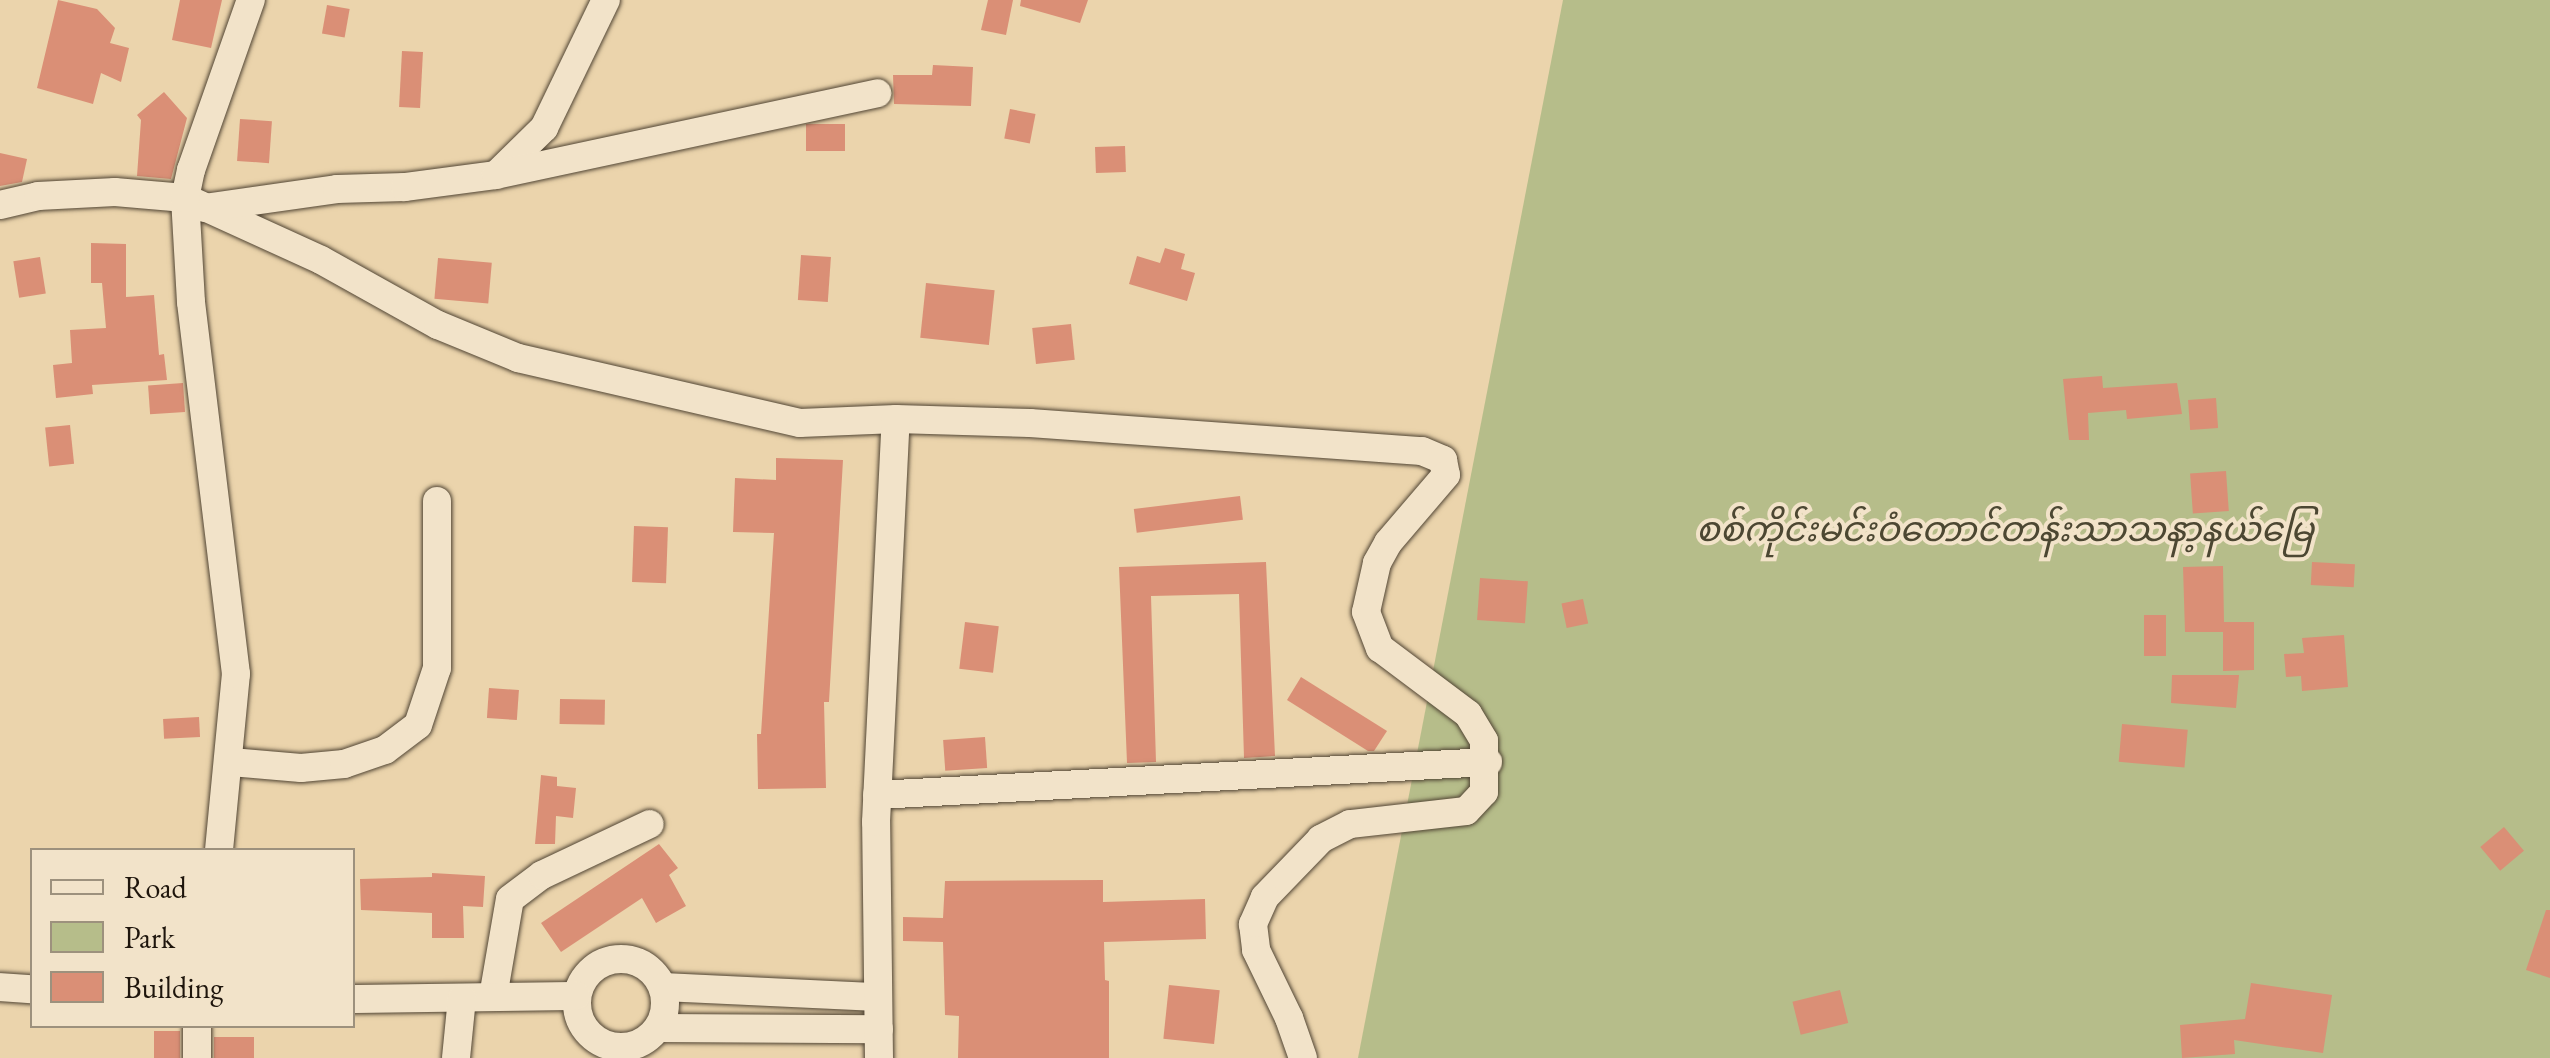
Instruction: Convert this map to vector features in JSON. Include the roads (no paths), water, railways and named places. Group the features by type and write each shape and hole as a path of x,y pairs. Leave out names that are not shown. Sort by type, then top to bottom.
{"street":[{"path":"219,848 236,674 191,302 195,203 190,170 251,0"},
{"path":"496,175 544,128 606,0"},
{"path":"0,206 57,195 115,192 195,203 405,187 496,175 877,93"},
{"path":"195,203 321,260 438,325 518,358 800,422 896,419 1030,423 1422,450 1443,460 1446,475 1388,542 1366,612 1380,648 1468,714 1484,741 1488,762 1484,792 1466,811 1350,824 1321,839 1264,897 1253,924 1256,950 1303,1058"},
{"path":"879,1058 877,795 896,419"},
{"path":"230,762 301,768 344,764 385,750 418,725 438,668 437,501"},
{"path":"877,795 1488,762"},
{"path":"492,997 510,899 542,875 650,824"},
{"path":"616,958 636,960 652,971 663,987 665,1008 658,1028 643,1041 624,1047 604,1044 588,1033 578,1016 576,996 584,978 598,964 616,958"},
{"path":"0,987 30,989"},
{"path":"663,987 878,997"},
{"path":"355,999 576,996"},
{"path":"456,1058 462,998"},
{"path":"197,1028 197,1058"},
{"path":"658,1028 879,1028"}],"park label":[{"name":"စစ်ကိုင်းမင်းဝံတောင်တန်းသာသနာ့နယ်မြေ","path":"2005,529"}]}
